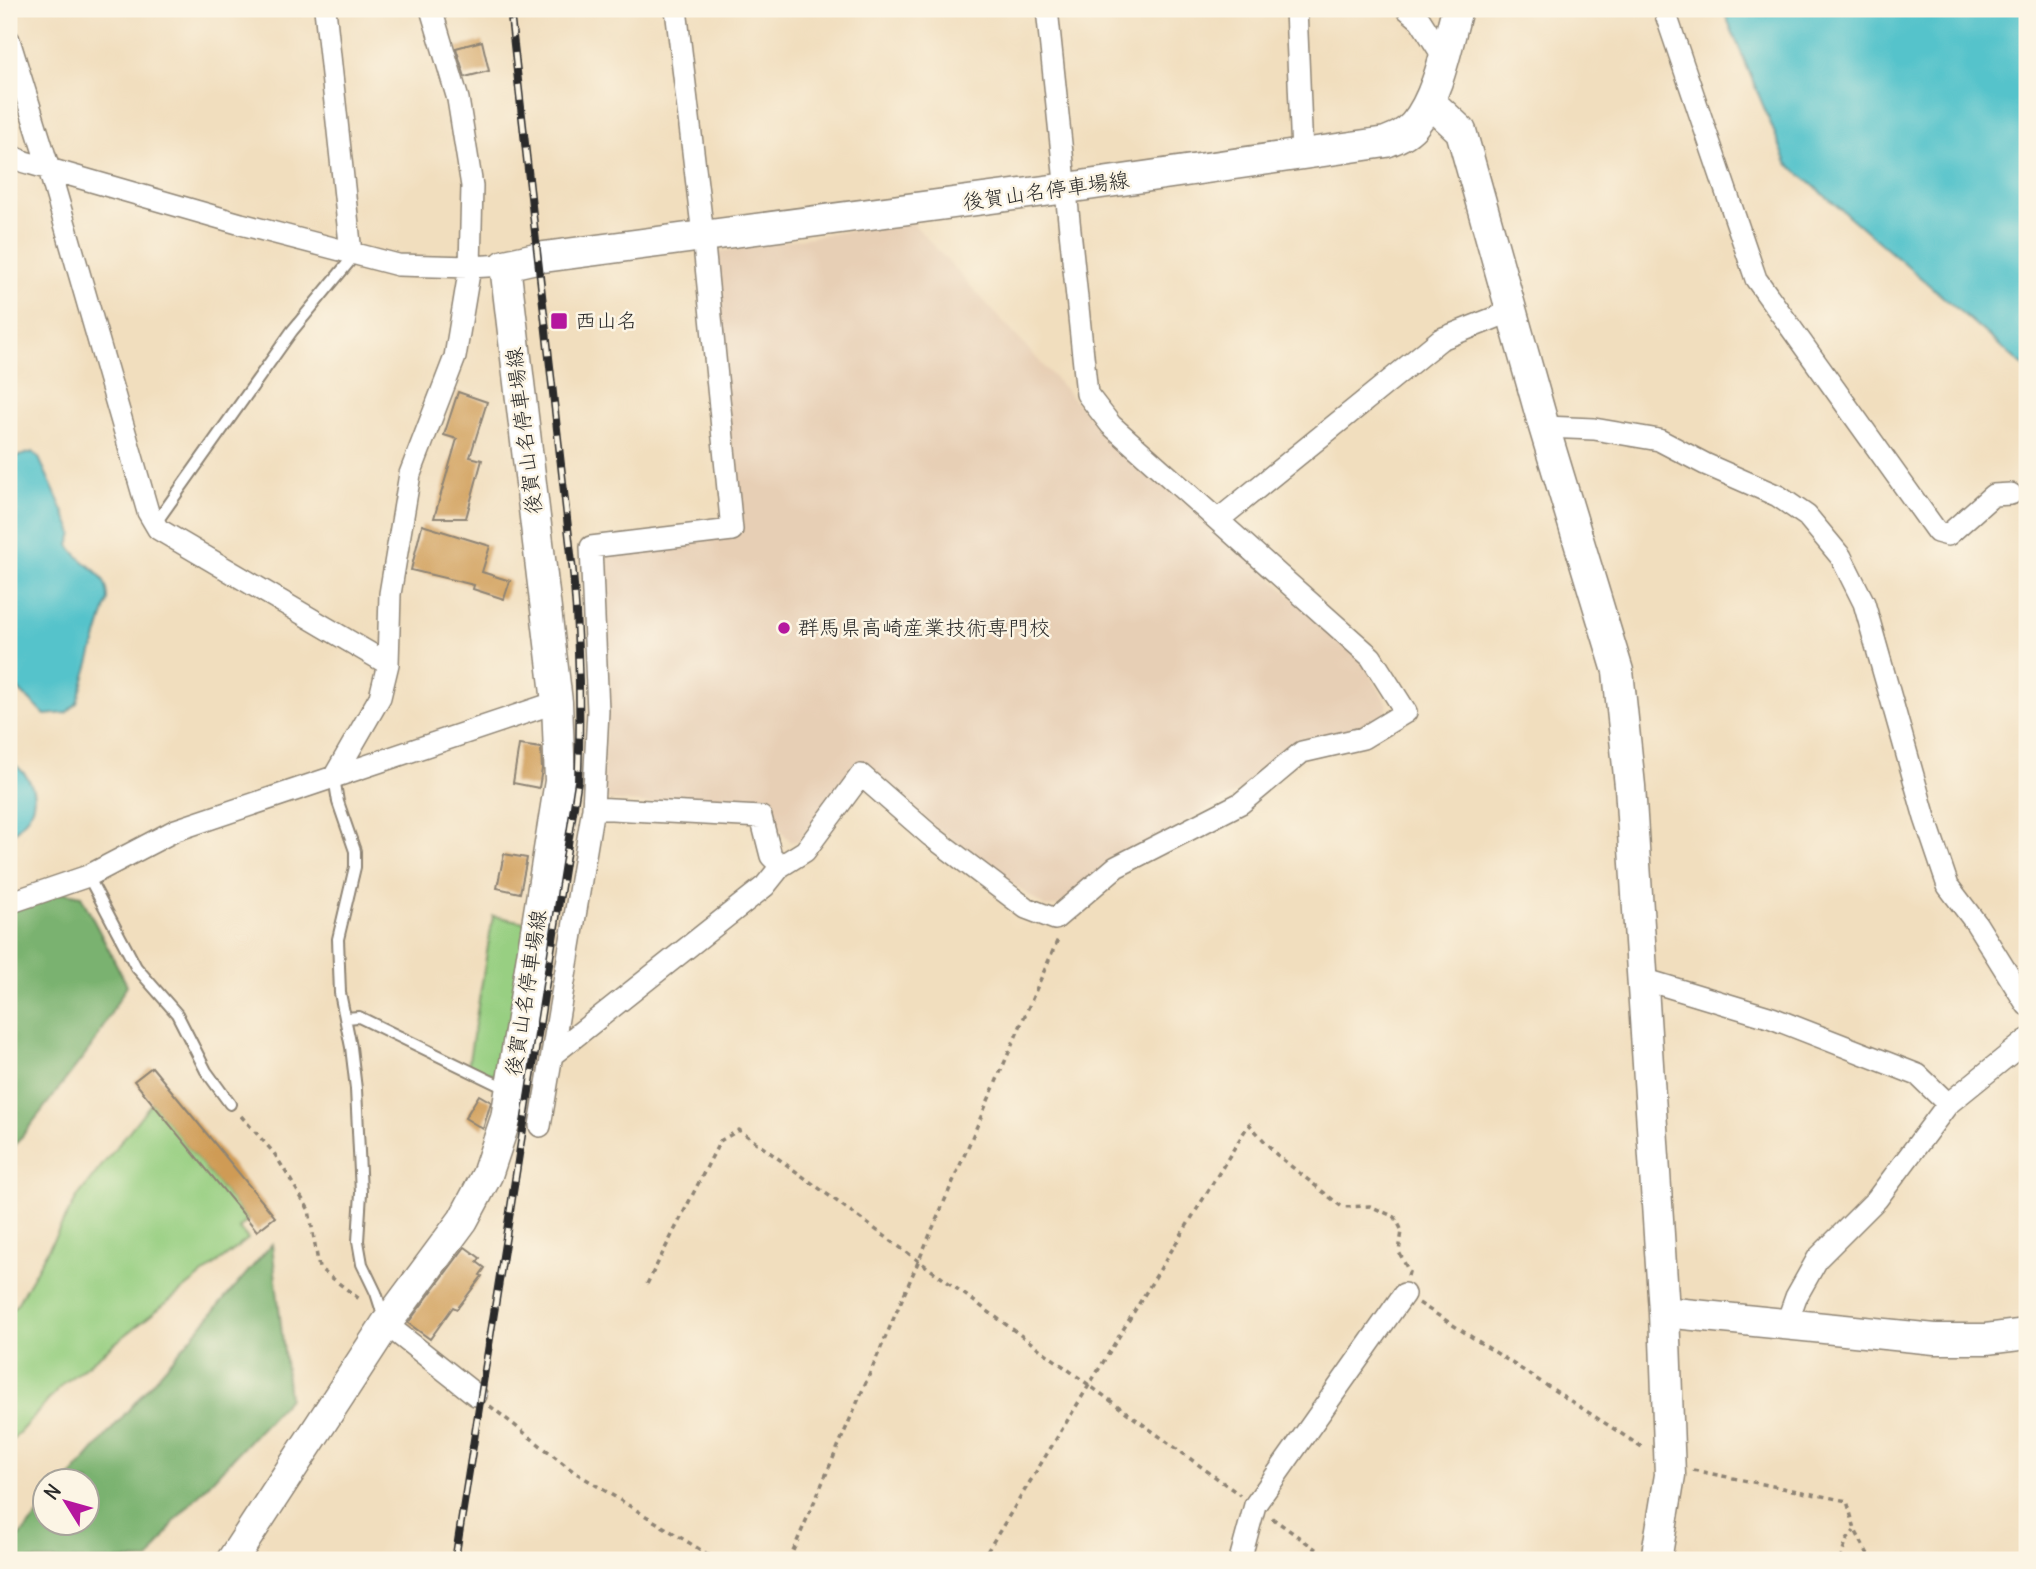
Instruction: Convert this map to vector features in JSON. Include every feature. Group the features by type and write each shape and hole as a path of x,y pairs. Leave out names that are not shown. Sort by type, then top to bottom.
{"main road":[{"name":"後賀山名停車場線","path":"232,1560 385,1319 463,1220 487,1175 506,1118 560,781 557,702 505,265 536,258 1068,188 1386,142 1402,136 1414,125 1429,101 1457,9"},
{"path":"1429,101 1461,131 1544,427 1618,671 1630,786 1664,1312 1670,1475 1656,1560"},
{"path":"1664,1312 1935,1339 1986,1339 2027,1334"}],"street":[{"path":"326,9 351,253"},
{"path":"334,777 380,697 388,664 390,594 411,474 455,357 470,267 472,186 458,99 431,9"},
{"path":"540,1126 593,808 598,711 591,547 732,530 703,235 676,9"},
{"path":"552,1055 765,886 781,866 805,851 861,775 930,836 1026,908 1055,919 1116,867 1241,803 1302,752 1363,738 1406,712 1371,657 1111,425 1087,394 1048,9"},
{"path":"1296,9 1302,154"},
{"path":"1407,9 1420,20 1443,56"},
{"path":"1664,9 1756,279 1913,499 1937,532 1948,535 1993,495 2011,494"},
{"path":"9,40 148,512 155,524 388,664"},
{"path":"9,155 241,225 398,265 505,265"},
{"path":"1218,520 1441,339 1512,311"},
{"path":"1544,427 1594,429 1658,440 1704,464 1778,496 1807,516 1841,557 1864,603 1925,818 1948,886 1976,923 2027,1005"},
{"path":"9,903 88,876 176,830 557,702"},
{"path":"593,808 761,817 771,856 781,866"},
{"path":"1643,979 1772,1018 1918,1074 1948,1104"},
{"path":"1786,1325 1796,1297 1818,1258 1877,1199 1948,1104 2027,1040"},
{"path":"1240,1560 1255,1505 1404,1294"},
{"path":"385,1319 481,1399"}],"lane":[{"path":"155,524 292,331 349,262 351,253"},
{"path":"334,777 338,802 355,851 355,867 338,939 340,993 356,1089 361,1194 358,1241 362,1264 385,1319"},
{"path":"88,876 136,967 177,1014 206,1071 230,1104"},
{"path":"345,1018 359,1017 511,1091"}],"path":[{"path":"789,1560 1058,939 1055,919"},
{"path":"230,1104 274,1153 309,1210 319,1268 385,1319"},
{"path":"982,1560 1249,1124 1277,1155 1342,1207 1370,1206 1395,1217 1402,1231 1399,1252 1409,1272 1404,1294 1670,1465 1847,1501 1855,1530 1871,1560"},
{"path":"647,1284 719,1141 739,1130 1331,1560"},
{"path":"481,1399 573,1471 717,1560"},
{"path":"1840,1560 1847,1540 1855,1530"}],"shaded area":[{"path":"911,221 1084,410 1361,659 1388,705 1385,715 1258,780 1181,824 1056,906 1045,907 932,825 860,760 798,841 791,842 766,814 608,800 602,794 608,687 604,599 598,557 602,551 739,536 712,253"}],"green space":[{"path":"47,889 81,896 127,985 94,1043 9,1153 9,912"},
{"path":"493,916 530,923 505,1079 468,1066"},
{"path":"152,1102 248,1220 239,1228 248,1239 63,1384 9,1444 9,1313 17,1304 78,1196"},
{"path":"272,1244 289,1398 176,1519 149,1560 9,1560 9,1549 32,1522 32,1538 102,1538 102,1468 78,1468"}],"water":[{"path":"1723,9 2027,9 2027,369 1787,163"},
{"path":"33,452 39,458 71,528 73,534 69,545 104,581 108,600 77,703 66,713 45,715 9,680 9,459"},
{"path":"9,760 28,778 34,798 27,817 9,836"}],"building":[{"path":"482,41 489,71 465,77 456,48"},
{"path":"458,392 487,402 470,457 482,460 466,518 434,518 457,439 444,435"},
{"path":"422,525 490,546 482,572 510,581 504,599 473,589 474,585 411,570"},
{"path":"519,745 541,748 539,788 513,783"},
{"path":"504,854 527,858 520,893 497,888"},
{"path":"152,1067 275,1217 257,1231 134,1081"},
{"path":"479,1095 491,1102 483,1129 465,1118"},
{"path":"465,1247 480,1258 477,1262 485,1268 480,1275 482,1276 457,1309 453,1307 430,1339 408,1323"}],"railway":[{"path":"455,1560 578,781 579,676 573,572 510,9"}],"place":[{"name":"西山名","path":"559,321"},
{"name":"群馬県高崎産業技術専門校","path":"784,628"}]}
